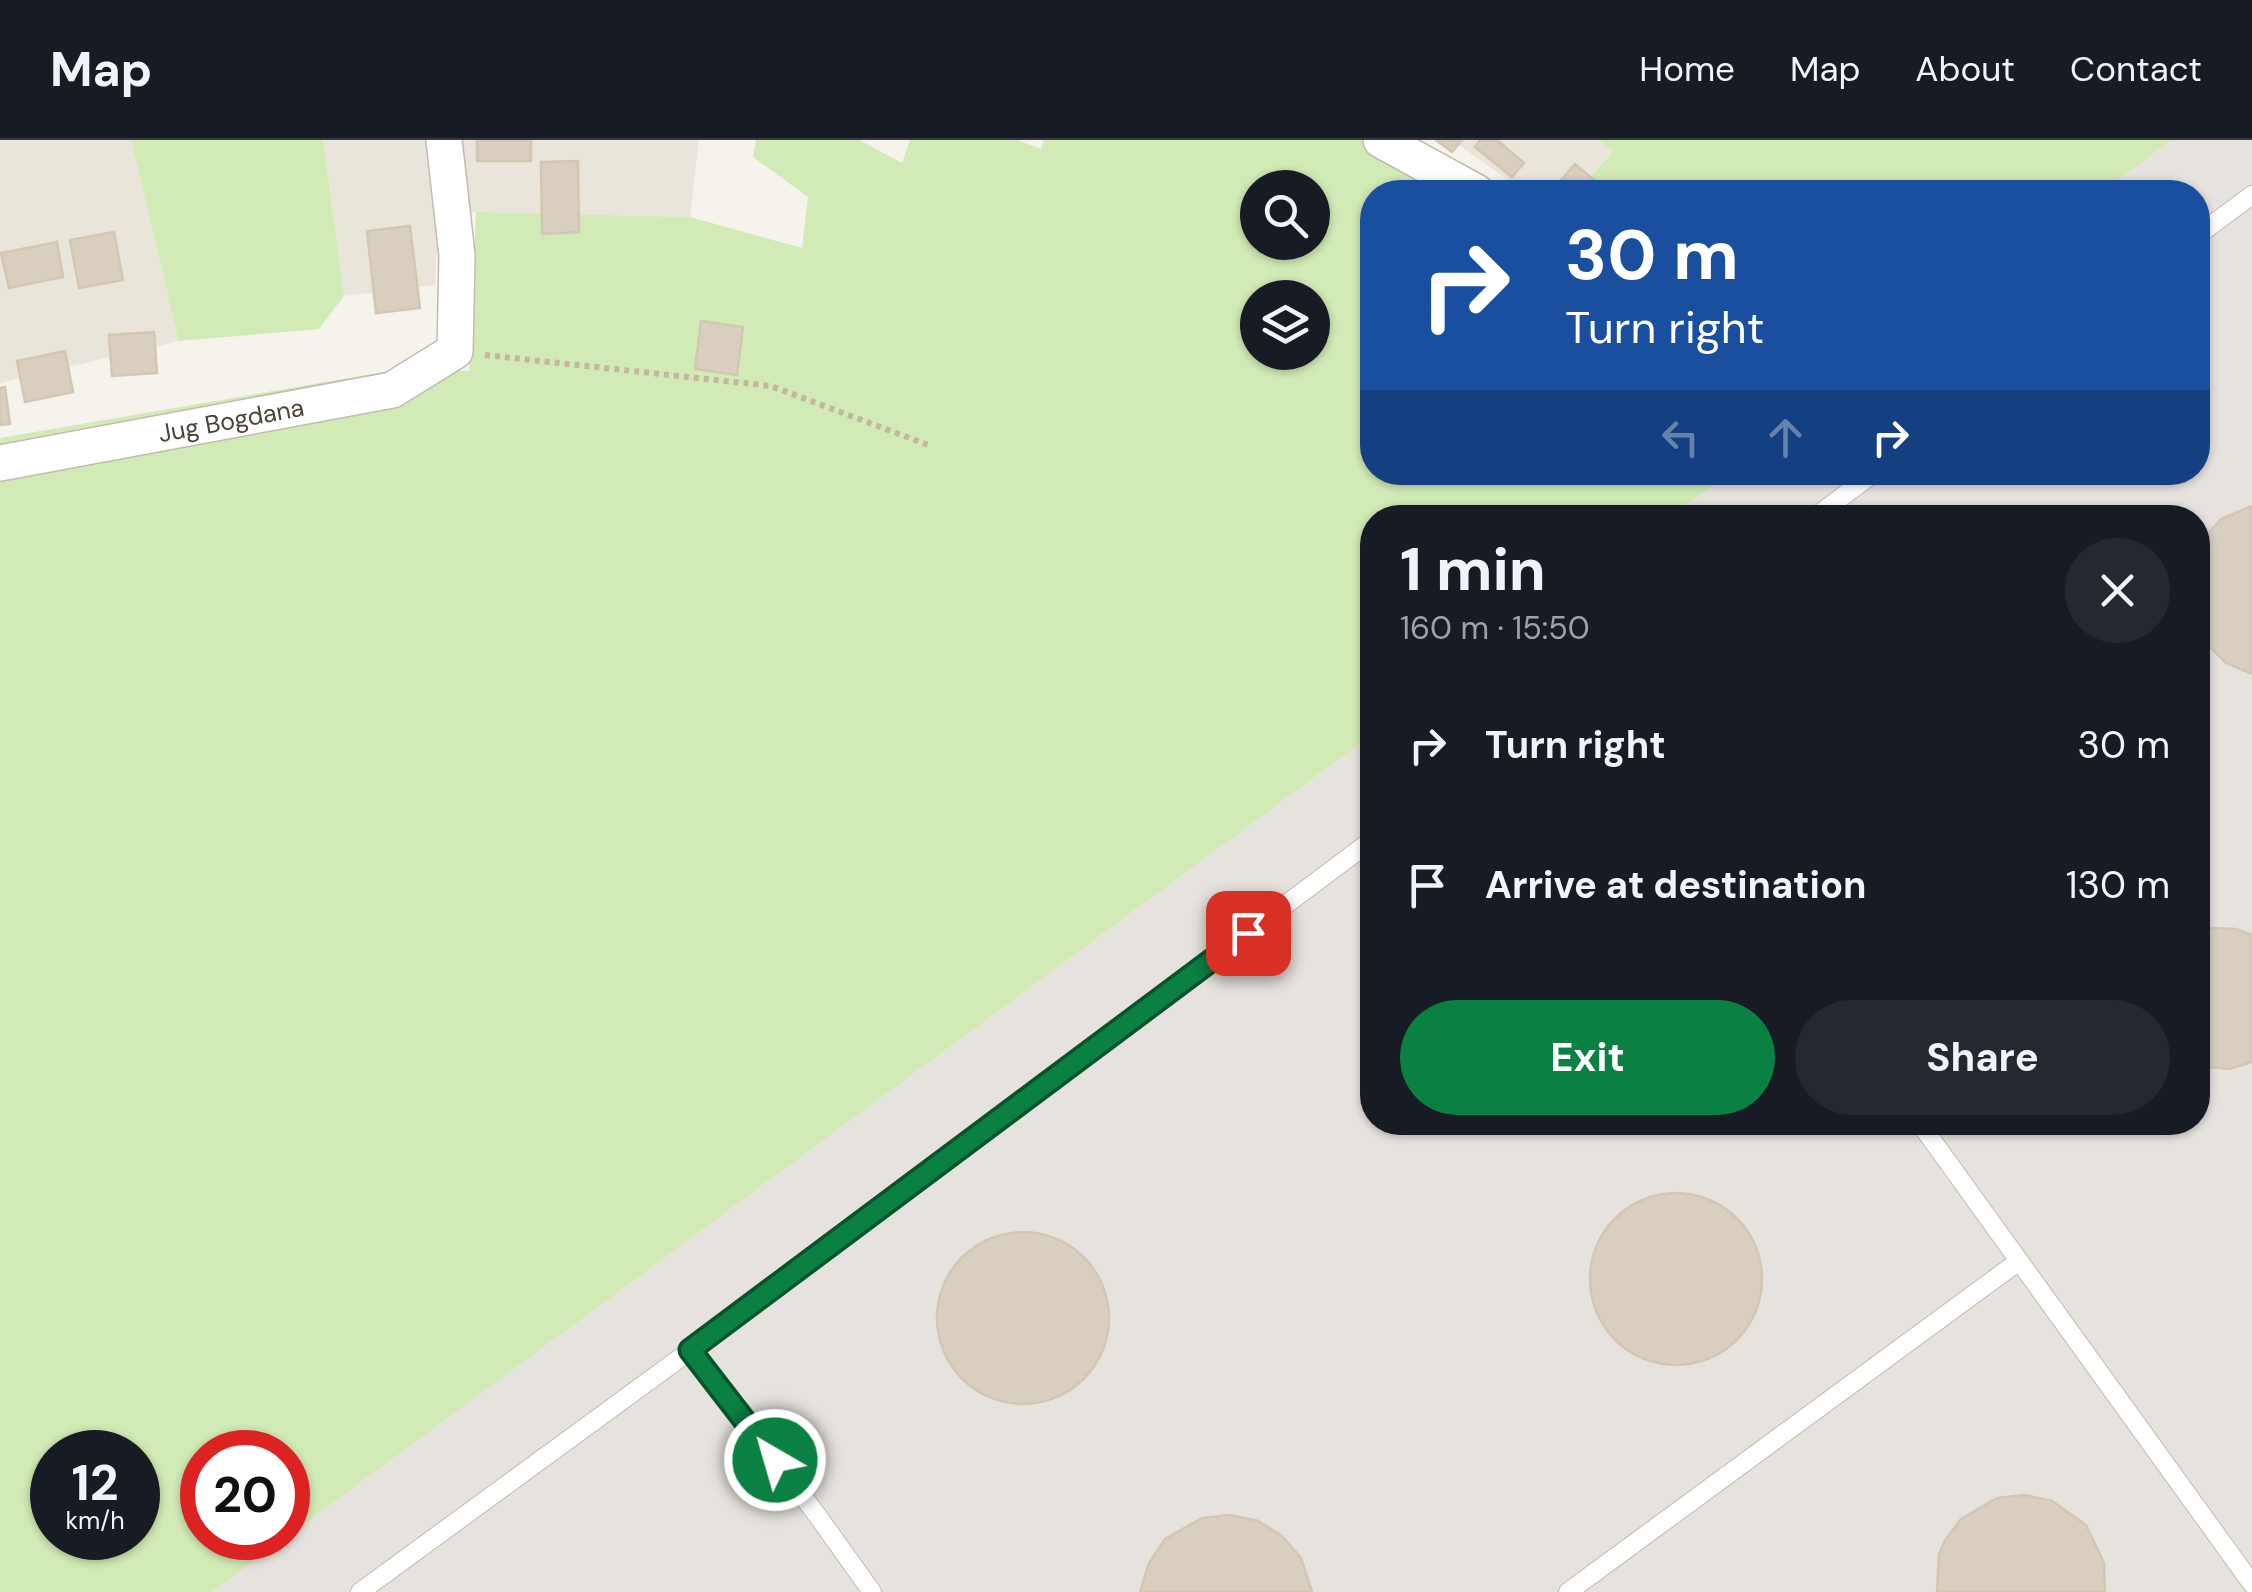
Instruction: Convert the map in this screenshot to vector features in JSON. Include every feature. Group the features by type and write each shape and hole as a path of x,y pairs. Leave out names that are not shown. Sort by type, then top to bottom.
{"street":[{"path":"444,140 457,255 454,351"},
{"path":"1380,140 1454,180"},
{"name":"Jug Bogdana","path":"0,464 392,390 454,351"}],"lane":[{"path":"2210,226 2252,195"},
{"path":"1832,505 1858,485"},
{"path":"360,1592 1360,849"},
{"path":"1929,1135 2252,1584"},
{"path":"1568,1592 2018,1261"},
{"path":"690,1350 818,1515 872,1592"}],"path":[{"path":"454,351 770,386 932,446"}],"shaded area":[{"path":"0,140 131,140 179,341 0,383"},
{"path":"323,140 699,140 690,217 476,212 439,218 435,285 344,296"},
{"path":"1452,140 1599,140 1613,150 1587,180 1508,180"},
{"path":"2172,140 2252,140 2252,1592 212,1592 255,1560 310,1560 310,1520 1360,744 1360,1135 2210,1135 2210,505 1686,505 1714,485 2210,485 2210,180 2118,180"}],"green space":[{"path":"131,140 323,140 344,296 319,329 179,341"},
{"path":"756,140 859,140 902,163 910,140 1017,140 1041,149 1044,140 1369,140 1438,180 1360,180 1360,485 1714,485 1686,505 1360,505 1360,744 310,1520 310,1430 180,1430 180,1560 255,1560 212,1592 0,1592 0,438 401,369 469,371 476,212 690,217 802,248 808,197 753,157"},
{"path":"1599,140 2172,140 2118,180 1588,180 1613,151"}],"building":[{"path":"477,140 531,140 531,161 477,161"},
{"path":"1436,140 1462,140 1452,152"},
{"path":"1480,140 1497,140 1524,163 1512,177 1475,147"},
{"path":"578,161 579,232 542,234 541,162"},
{"path":"1575,164 1594,180 1561,180"},
{"path":"410,226 420,308 376,313 367,231"},
{"path":"114,232 123,280 79,288 70,240"},
{"path":"57,242 63,277 9,288 1,253"},
{"path":"701,321 743,327 737,375 695,369"},
{"path":"154,332 157,373 112,376 109,335"},
{"path":"65,351 73,392 25,402 17,361"},
{"path":"5,387 10,424 0,425 0,388"},
{"path":"2252,506 2252,674 2226,663 2210,647 2210,531 2221,519"},
{"path":"2210,929 2236,929 2252,935 2252,1062 2229,1069 2210,1067"},
{"path":"1676,1193 1709,1199 1737,1218 1756,1246 1762,1279 1756,1312 1737,1340 1709,1359 1676,1365 1643,1359 1615,1340 1596,1312 1590,1279 1596,1246 1615,1218 1643,1199"},
{"path":"1023,1232 1056,1238 1084,1257 1103,1285 1109,1318 1103,1351 1084,1379 1056,1398 1023,1404 990,1398 962,1379 943,1351 937,1318 943,1285 962,1257 990,1238"},
{"path":"2025,1495 2052,1501 2086,1525 2104,1563 2105,1592 1937,1592 1939,1555 1961,1519 1997,1498"},
{"path":"1230,1515 1258,1521 1282,1536 1301,1558 1312,1592 1140,1592 1149,1563 1165,1539 1202,1518"}],"route":[{"path":"775,1460 690,1350 1248,933"}]}
